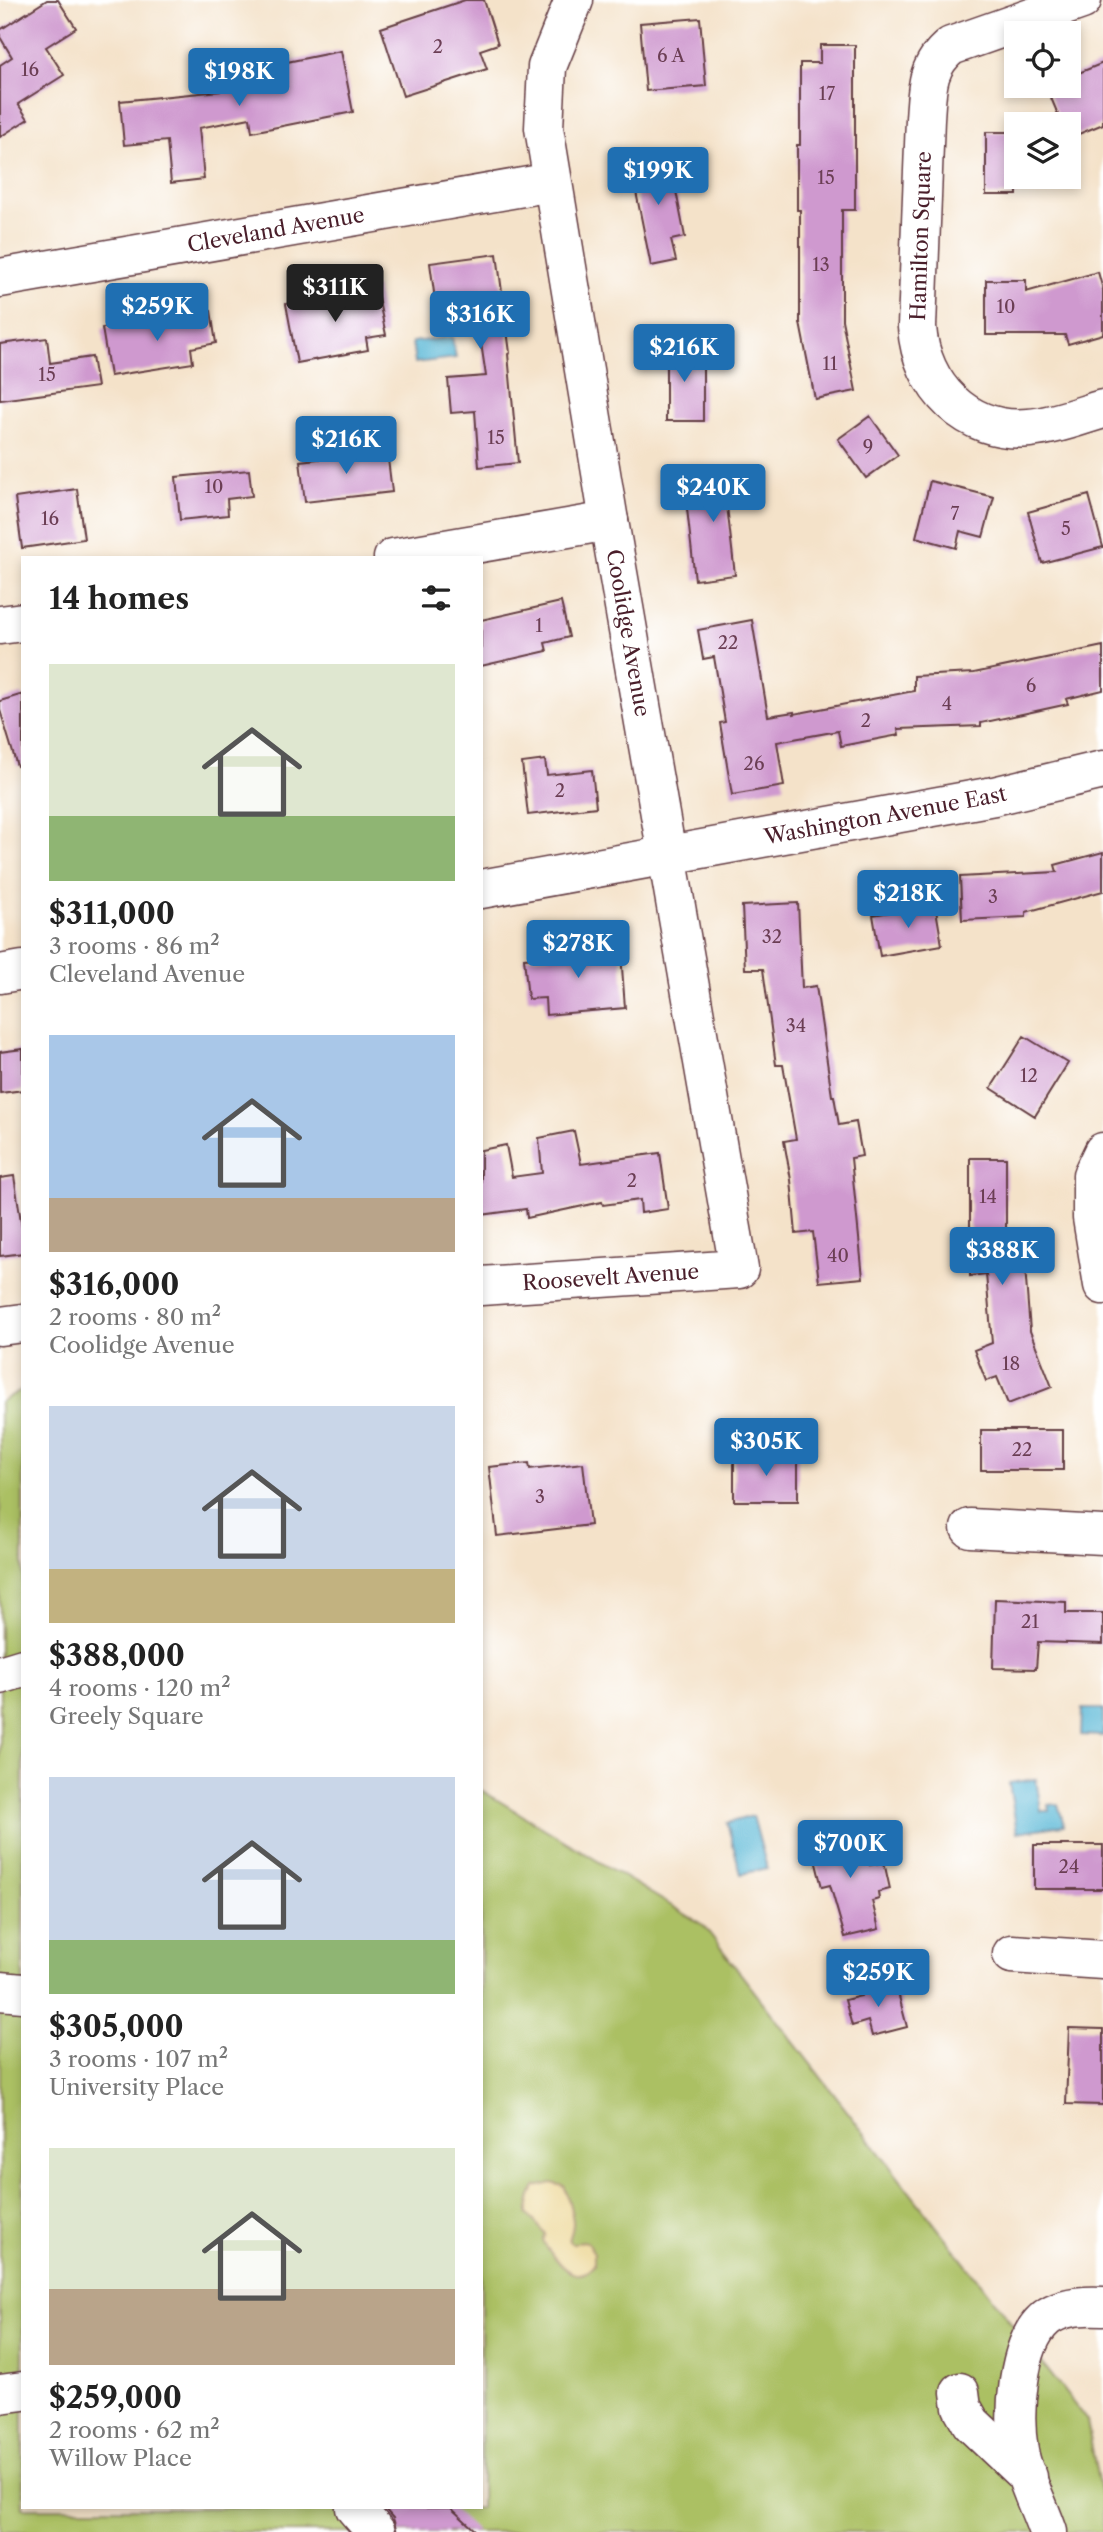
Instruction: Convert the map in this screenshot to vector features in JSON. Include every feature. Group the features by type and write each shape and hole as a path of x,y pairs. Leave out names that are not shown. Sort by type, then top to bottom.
{"street":[{"name":"Coolidge Avenue","path":"574,0 547,67 544,128 609,521 739,1269"},
{"name":"Hamilton Square","path":"1082,0 951,46 933,65 927,88 925,119 917,327 920,352 935,385 965,413 984,422 1004,428 1028,428 1057,423 1103,409"},
{"name":"Cleveland Avenue","path":"0,278 552,182"},
{"path":"405,556 609,521"},
{"path":"0,625 21,622"},
{"name":"Washington Avenue East","path":"483,889 994,796 1103,770"},
{"path":"0,974 21,970"},
{"path":"1103,1152 1092,1175 1092,1218 1103,1285"},
{"name":"Roosevelt Avenue","path":"483,1286 739,1269"},
{"path":"0,1326 21,1323"},
{"path":"970,1528 1103,1535"},
{"path":"0,1675 21,1669"},
{"path":"1012,1954 1103,1959"},
{"path":"0,1991 21,1993"},
{"path":"0,2015 21,2015"},
{"path":"1048,2532 1020,2454 1017,2404 1022,2366 1031,2339 1046,2318 1067,2309 1097,2306"},
{"path":"0,2394 21,2391"},
{"path":"960,2392 962,2407 971,2423 1029,2478 1070,2532"},
{"path":"356,2509 376,2532"}],"green space":[{"path":"21,1390 21,2509 483,2509 483,1791 703,1925 1087,2421 1103,2508 1103,2532 0,2532 0,1402"}],"sand":[{"path":"552,2183 564,2186 573,2221 569,2241 573,2244 587,2242 594,2253 594,2265 584,2273 574,2274 561,2264 545,2246 543,2240 546,2234 527,2214 535,2187"}],"water":[{"path":"452,337 456,358 415,363 412,342"},
{"path":"1082,1709 1103,1709 1103,1736 1081,1735"},
{"path":"1036,1779 1041,1811 1049,1811 1048,1805 1058,1804 1064,1825 1017,1832 1009,1783"},
{"path":"753,1816 767,1868 741,1874 727,1823"}],"building":[{"path":"47,0 58,0 76,28 46,47 64,75 18,104 28,119 0,137 0,65 12,57 0,37 0,30"},
{"path":"465,0 484,0 498,44 480,50 487,69 403,96 381,28"},
{"path":"700,18 706,86 646,91 640,23"},
{"path":"820,45 855,45 855,210 842,210 842,320 856,391 815,399 800,323 797,145 800,145 800,63 820,63"},
{"path":"341,51 353,112 252,132 250,118 199,128 204,179 171,183 167,141 124,145 120,101 220,91 220,88 244,83 241,66 281,59 282,63"},
{"path":"1103,63 1103,124 1081,133 1081,112 1057,112 1051,98 1081,98 1081,72"},
{"path":"986,132 1004,132 1004,189 1017,189 1017,195 986,195"},
{"path":"669,155 685,237 671,240 676,261 651,266 630,162"},
{"path":"497,254 510,353 518,463 479,467 475,411 451,413 448,379 486,376 478,323 439,329 430,263"},
{"path":"1098,272 1103,290 1103,334 1068,344 1065,335 986,335 986,280 1026,280 1026,292"},
{"path":"376,287 386,335 366,338 368,350 297,363 286,304"},
{"path":"211,311 216,343 191,348 193,363 110,376 102,328"},
{"path":"47,338 50,363 92,357 97,387 0,400 0,344"},
{"path":"666,347 703,347 703,421 666,421"},
{"path":"870,416 898,455 866,478 838,439"},
{"path":"387,451 392,492 305,502 300,461"},
{"path":"249,470 252,496 227,499 228,515 180,520 176,477"},
{"path":"743,475 746,504 727,506 735,575 695,580 684,482"},
{"path":"930,481 994,497 983,537 960,531 956,548 916,537"},
{"path":"77,489 84,539 22,548 15,498"},
{"path":"1089,495 1103,547 1042,563 1028,512"},
{"path":"561,602 569,637 545,643 547,651 483,666 483,620"},
{"path":"752,620 768,716 794,714 914,691 914,676 974,673 1103,646 1103,690 1066,699 1068,704 981,723 981,726 898,729 899,735 841,746 838,731 777,742 784,786 732,795 720,723 725,722 714,657 703,659 698,630"},
{"path":"21,695 21,765 17,766 0,710 0,701"},
{"path":"545,760 547,775 592,770 596,807 528,815 522,763"},
{"path":"1103,852 1103,891 1026,912 1026,917 962,920 960,877 1057,872 1055,865"},
{"path":"798,903 802,988 816,986 832,1096 839,1125 856,1122 862,1156 851,1158 863,1278 819,1282 813,1232 796,1234 784,1141 796,1139 783,1065 776,1065 763,969 745,969 742,906"},
{"path":"935,904 942,945 880,956 873,915"},
{"path":"620,940 625,1008 546,1015 545,998 528,999 524,958 585,953 584,943"},
{"path":"1024,1036 1068,1063 1035,1116 991,1088"},
{"path":"21,1049 21,1090 0,1093 0,1052"},
{"path":"574,1131 581,1164 660,1153 668,1209 641,1213 640,1200 603,1205 602,1202 527,1218 526,1209 483,1215 483,1150 506,1145 512,1177 542,1173 539,1138"},
{"path":"970,1158 1006,1158 1006,1255 1024,1254 1030,1331 1052,1387 1008,1404 997,1377 986,1381 974,1350 992,1343 986,1274 970,1276"},
{"path":"14,1176 21,1221 21,1253 0,1256 0,1178"},
{"path":"981,1430 1063,1430 1063,1470 981,1470"},
{"path":"734,1454 798,1454 798,1501 734,1501"},
{"path":"529,1463 530,1469 583,1463 590,1525 497,1536 489,1467"},
{"path":"995,1599 1066,1602 1066,1613 1103,1613 1103,1644 1038,1642 1036,1669 993,1668"},
{"path":"838,1829 842,1845 863,1840 870,1865 884,1862 890,1889 878,1892 879,1899 872,1901 879,1929 845,1937 830,1885 822,1887 809,1836"},
{"path":"1034,1845 1103,1845 1103,1889 1034,1889"},
{"path":"895,1981 907,2027 872,2036 868,2021 852,2026 845,2000 861,1996 860,1991"},
{"path":"1069,2028 1103,2029 1103,2105 1066,2104"},
{"path":"385,2509 452,2509 477,2532 397,2532 393,2518"}]}
